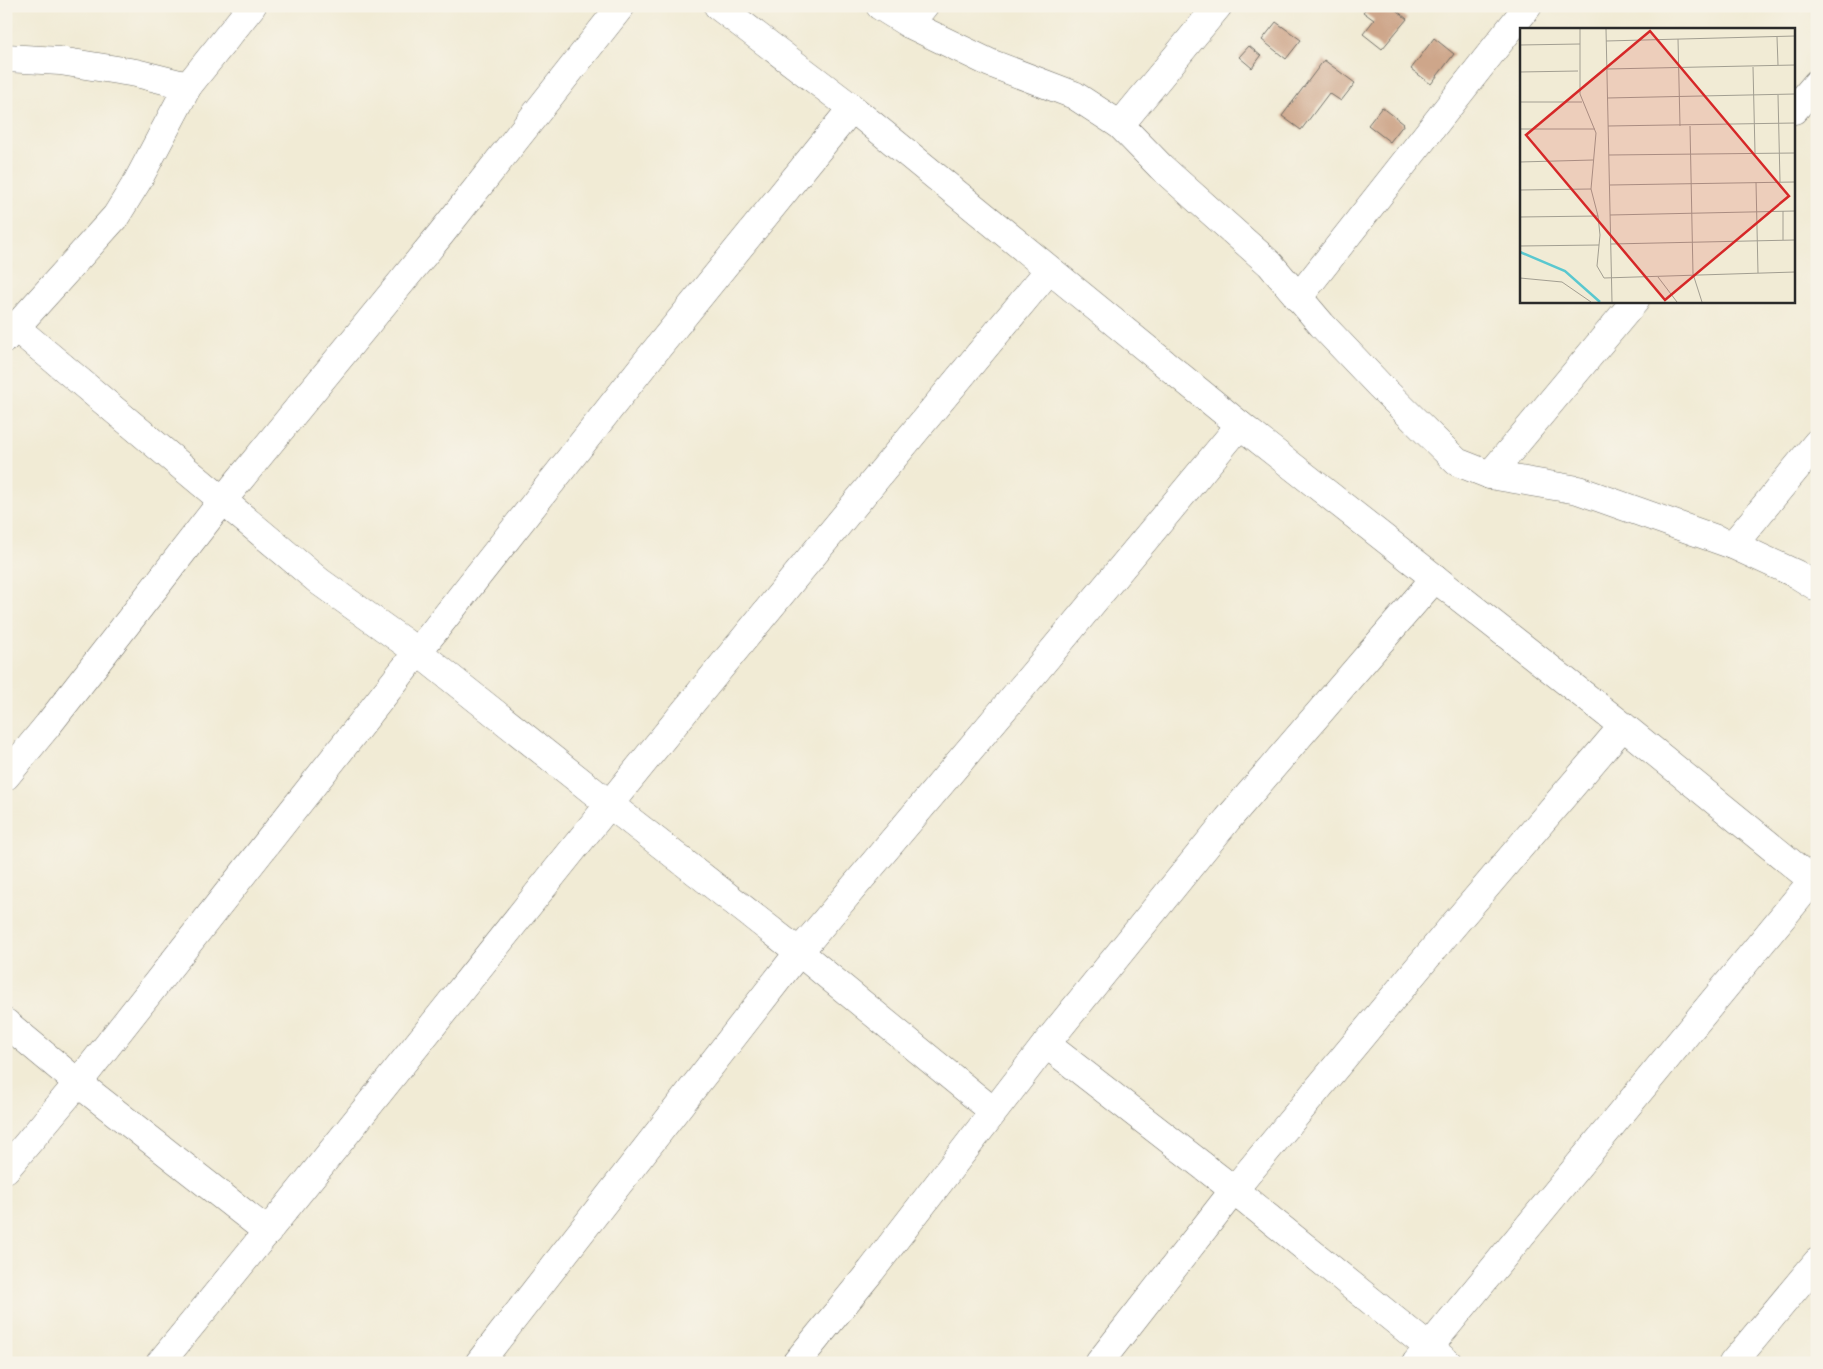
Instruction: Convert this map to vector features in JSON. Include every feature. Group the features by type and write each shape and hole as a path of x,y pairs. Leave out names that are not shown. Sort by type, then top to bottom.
{"street":[{"path":"252,6 188,86 137,182 116,216 9,330 223,500 320,582 418,652 799,952 993,1111"},
{"path":"6,776 223,500 440,235 621,6"},
{"path":"718,6 852,108 1240,425 1623,726 1815,882 1430,1358 1234,1190 1046,1044"},
{"path":"880,6 916,15 990,63 1074,95 1120,125 1161,167 1270,264 1322,325 1431,438 1457,462 1490,475 1578,490 1733,545 1796,574 1817,587"},
{"path":"1120,125 1218,6"},
{"path":"1298,298 1528,6"},
{"path":"6,58 60,61 136,73 188,86"},
{"path":"1796,108 1817,83"},
{"path":"6,1169 78,1083 647,361 852,108"},
{"path":"160,1363 268,1232 609,804 836,526 1049,270"},
{"path":"1490,475 1634,302"},
{"path":"479,1363 799,952 1240,425"},
{"path":"1733,545 1817,443"},
{"path":"796,1363 871,1271 1046,1044 1228,819 1435,578"},
{"path":"1099,1363 1234,1190 1446,934 1623,726"},
{"path":"6,1023 78,1083 268,1232"},
{"path":"1733,1363 1817,1262"}],"building":[{"path":"1368,6 1391,6 1407,19 1382,49 1363,34 1374,20 1363,12"},
{"path":"1276,22 1301,40 1286,59 1262,40"},
{"path":"1434,38 1454,54 1431,84 1411,69"},
{"path":"1249,46 1261,56 1252,68 1239,57"},
{"path":"1324,60 1355,83 1341,101 1329,93 1301,130 1282,116"},
{"path":"1382,107 1404,124 1390,142 1368,125"}]}
